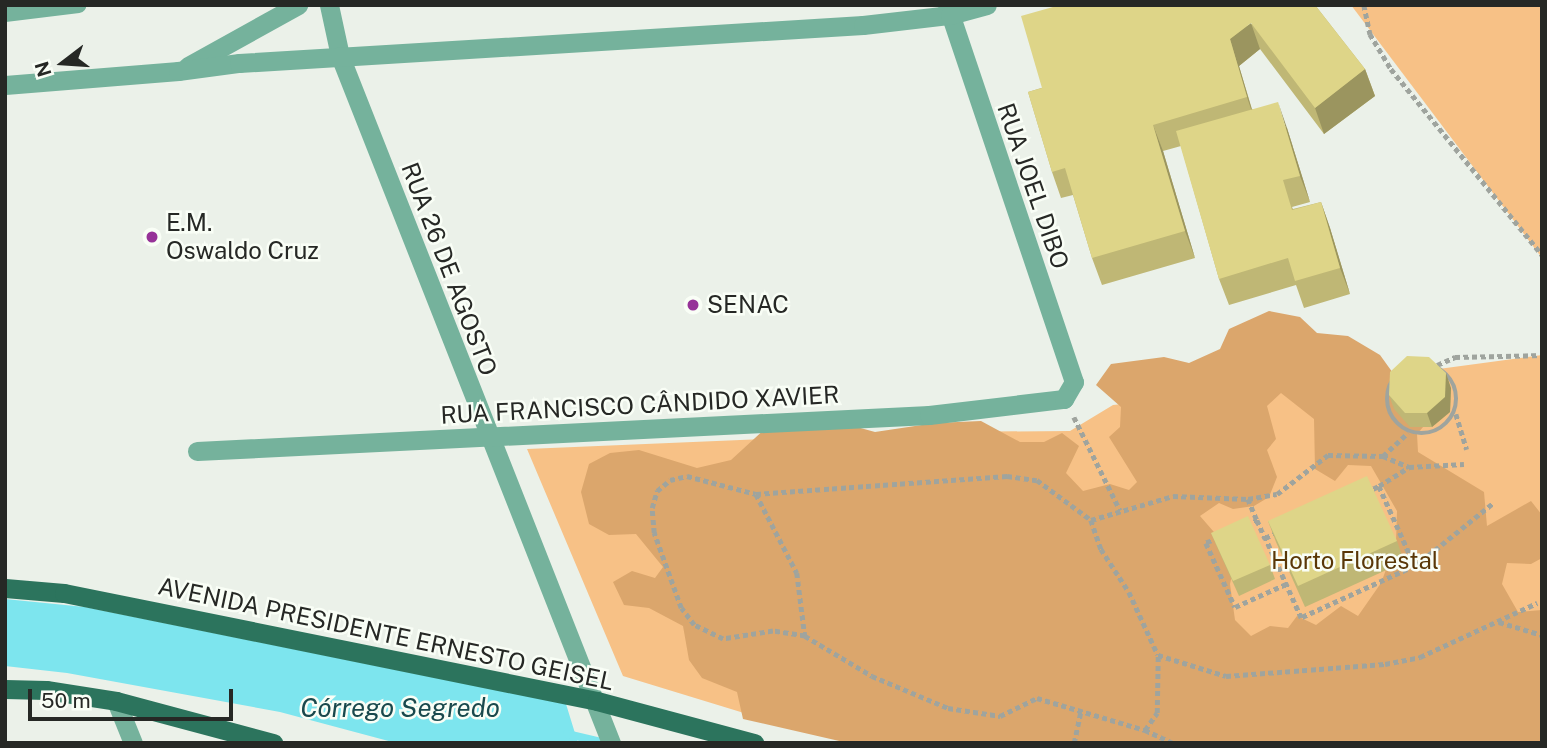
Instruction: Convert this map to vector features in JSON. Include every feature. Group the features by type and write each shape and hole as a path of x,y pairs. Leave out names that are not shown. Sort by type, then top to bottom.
{"main road":[{"name":"AVENIDA PRESIDENTE ERNESTO GEISEL","path":"5,588 64,593 754,743"},
{"path":"5,689 46,690 116,701 273,743"}],"street":[{"path":"178,71 298,5"},
{"name":"RUA 26 DE AGOSTO","path":"329,5 340,56 611,743"},
{"path":"5,85 178,71 239,63 863,25 987,5"},
{"name":"RUA JOEL DIBO","path":"948,10 1069,390"},
{"name":"RUA FRANCISCO CÂNDIDO XAVIER","path":"197,451 929,415 1069,390"},
{"path":"116,701 133,743"}],"lane":[{"path":"5,14 78,5"}],"path":[{"path":"1364,5 1370,34 1391,69 1542,255"},
{"path":"1408,433 1388,412 1386,398 1389,384 1397,372 1410,365 1437,365 1455,357 1542,355"},
{"path":"1437,365 1456,386 1456,414 1467,449"},
{"path":"1069,390 1121,510"},
{"path":"1382,456 1408,433 1434,433 1447,425 1456,414"},
{"path":"1091,520 1173,496 1248,499 1277,494 1328,455 1382,456 1409,467 1464,464"},
{"path":"1265,538 1379,486 1409,467"},
{"path":"1145,730 1157,713 1158,655 1129,592 1101,549 1091,520 1037,480 1007,476 756,494 687,476 670,480 657,491 654,499 653,533 681,608 694,625 723,639 774,631 805,636 872,676 948,708 1000,716 1037,698 1145,730 1172,743"},
{"path":"1379,486 1415,566"},
{"path":"756,494 797,573 805,636"},
{"path":"1248,499 1301,618 1415,566 1493,503"},
{"path":"1237,530 1257,520"},
{"path":"1227,534 1206,543 1235,607 1286,583"},
{"path":"1158,655 1226,676 1385,664 1420,657 1537,603"},
{"path":"1499,622 1542,635"},
{"path":"1074,743 1081,711"}],"green space":[{"path":"1351,5 1542,5 1542,258"},
{"name":"Horto Florestal","path":"1542,355 1542,743 868,743 744,713 623,676 527,449 931,432 1070,431 1113,405 1379,377"}],"shaded area":[{"name":"Horto Florestal","path":"1269,311 1300,317 1317,333 1348,336 1380,355 1398,380 1436,412 1417,434 1418,452 1484,492 1487,526 1531,501 1542,515 1542,558 1531,564 1507,563 1502,584 1518,612 1542,610 1542,743 848,743 743,719 737,692 702,678 689,660 683,626 649,608 624,605 613,582 632,571 655,578 663,567 636,534 609,535 589,524 581,492 589,464 610,453 639,450 697,468 731,460 768,426 835,421 875,432 935,423 981,421 1020,442 1044,442 1062,433 1079,446 1066,473 1083,491 1110,484 1129,490 1137,482 1109,437 1120,427 1121,407 1096,385 1111,364 1164,357 1189,363 1220,349 1229,329","holes":["1281,393 1314,419 1315,469 1335,481 1348,465 1371,466 1397,511 1396,543 1381,583 1358,616 1341,606 1316,625 1297,616 1288,628 1270,626 1251,636 1235,620 1230,584 1240,539 1220,539 1200,516 1219,503 1233,509 1254,506 1269,497 1277,477 1267,450 1276,439 1267,406"]}],"water":[{"name":"Córrego Segredo","path":"5,599 85,607 566,704 578,743 396,743 280,712 67,673 5,666"}],"building":[{"path":"1060,5 1315,5 1365,69 1315,108 1251,23 1230,39 1247,97 1153,125 1185,231 1092,258 1065,168 1052,172 1028,92 1042,88 1021,16"},
{"path":"1278,102 1300,176 1283,180 1292,210 1321,202 1340,268 1295,281 1288,258 1219,279 1176,131"},
{"path":"1407,356 1429,357 1446,373 1445,397 1427,413 1405,413 1389,395 1390,372"},
{"path":"1367,476 1397,541 1298,586 1268,521"},
{"path":"1248,516 1270,565 1233,581 1211,533"}],"waterway":[{"name":"Córrego Segredo","path":"567,734 602,742"}],"place":[{"name":"E.M. Oswaldo Cruz","path":"152,237"},
{"name":"SENAC","path":"693,305"}]}
